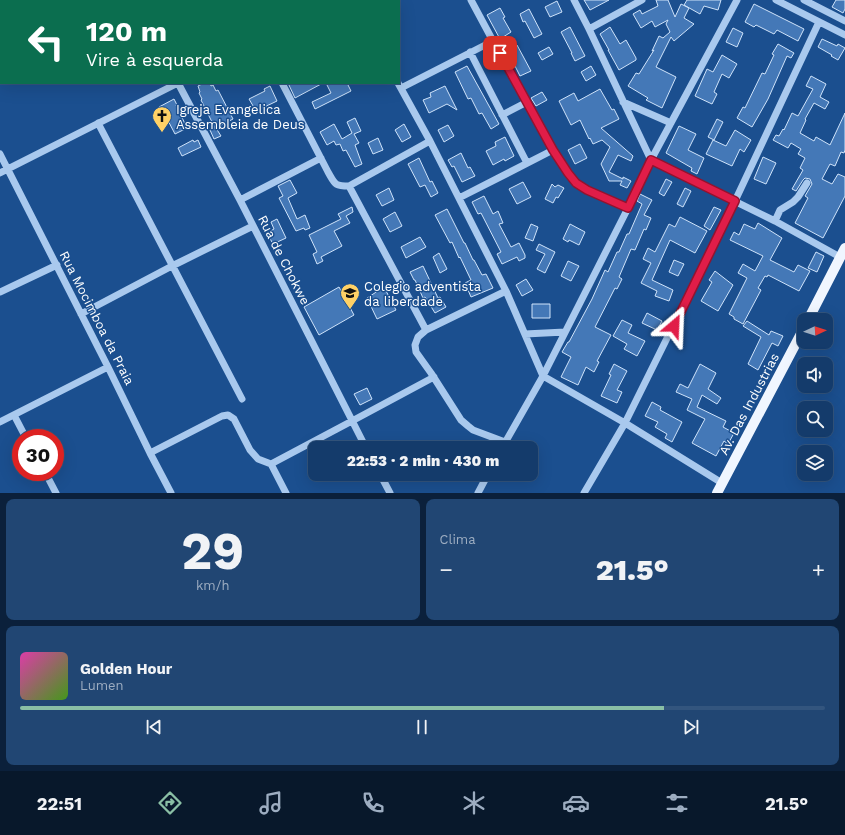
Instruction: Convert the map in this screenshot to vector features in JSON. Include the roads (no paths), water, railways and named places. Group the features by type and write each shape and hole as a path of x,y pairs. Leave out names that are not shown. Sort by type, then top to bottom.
{"main road":[{"path":"812,313 843,253"},
{"name":"Av. Das Industrias","path":"716,493 797,341"}],"street":[{"path":"471,0 526,102 553,150 568,173 576,183 587,190 628,208"},
{"path":"574,0 651,160 843,253"},
{"path":"589,29 642,0"},
{"path":"506,441 543,376 651,160 737,0"},
{"path":"776,0 845,35"},
{"path":"804,0 845,21"},
{"path":"584,493 625,423 735,201 819,22"},
{"path":"493,41 399,86 430,141 506,291 543,376 625,423 722,483"},
{"path":"470,52 527,163"},
{"path":"0,172 176,84"},
{"name":"Rua de Chokwe","path":"179,84 240,200 362,441"},
{"path":"283,84 335,184 350,186 430,141"},
{"path":"502,115 526,102"},
{"path":"623,102 671,123"},
{"path":"98,123 242,399"},
{"path":"459,198 553,150"},
{"name":"Rua Mocimboa da Praia","path":"0,154 150,453 172,493"},
{"path":"240,200 321,158"},
{"path":"775,221 780,210 793,202 807,183"},
{"path":"350,186 426,330"},
{"path":"81,314 172,266 253,226"},
{"path":"0,292 57,265"},
{"path":"496,441 473,430 465,424 416,352 415,345 418,337 426,330 506,291"},
{"path":"525,334 565,332"},
{"path":"0,422 108,367"},
{"path":"271,464 434,377"},
{"path":"14,415 21,429"},
{"path":"150,453 222,416 228,415 234,419 250,450 258,459 271,464 286,493"},
{"path":"49,481 56,493"},
{"path":"384,481 390,493"},
{"path":"478,493 484,481"}],"place":[{"name":"Igreja Evangelica Assembleia de Deus","path":"162,133"},
{"name":"Colegio adventista da liberdade","path":"350,310"}]}
